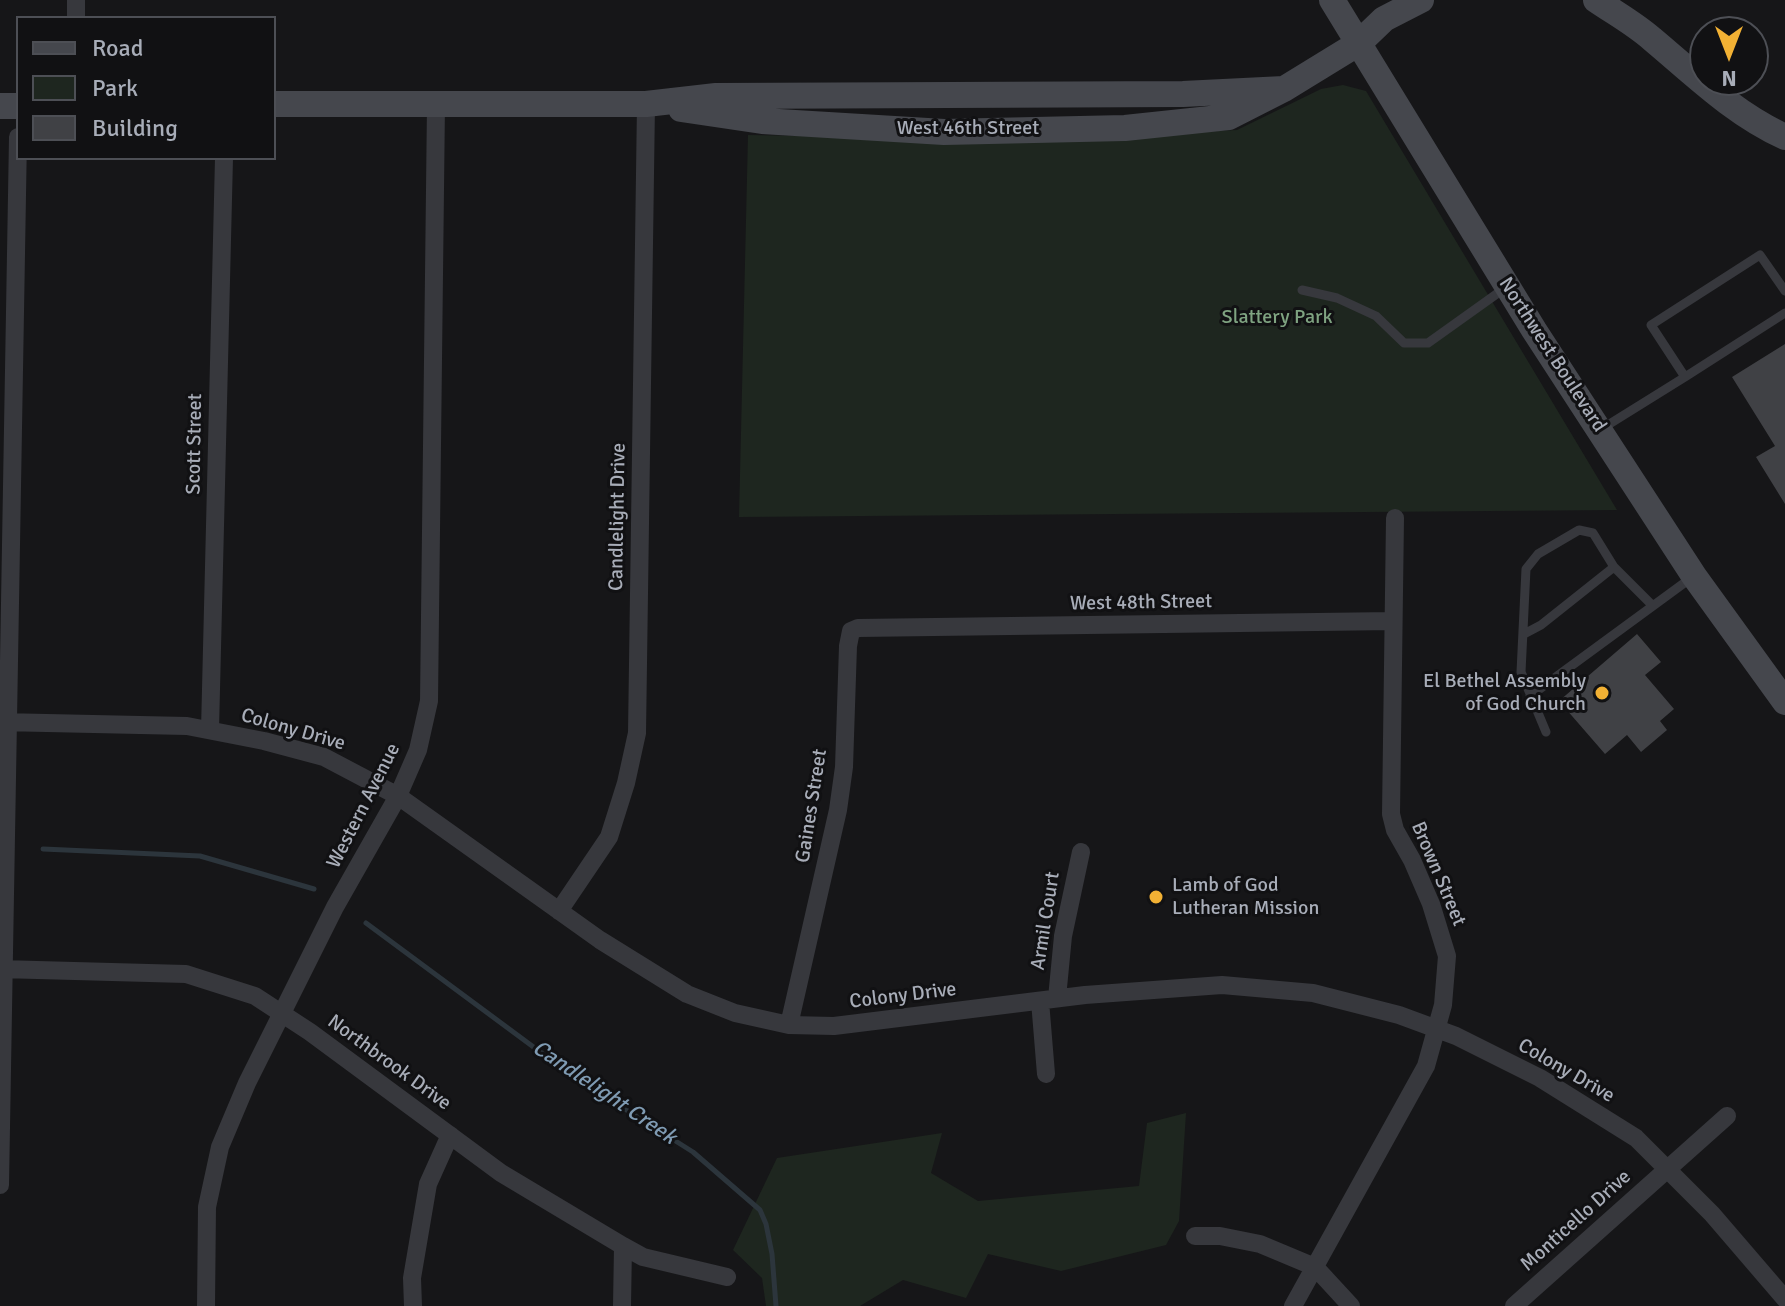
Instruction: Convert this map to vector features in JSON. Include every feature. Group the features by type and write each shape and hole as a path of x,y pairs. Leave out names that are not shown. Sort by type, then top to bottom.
{"street":[{"name":"Northwest Boulevard","path":"1332,0 1508,286 1694,576 1785,702"},
{"name":"West 46th Street","path":"646,104 762,121 944,132 1110,128 1229,117 1284,89 1359,43 1384,19 1421,0"},
{"path":"1596,0 1649,36 1713,93 1759,125 1785,137"},
{"name":"West 46th Street","path":"276,104 646,104 716,96 1183,94 1284,89"},
{"name":"Western Avenue","path":"206,1306 207,1207 220,1147 247,1083 335,907 398,796 418,750 429,701 436,104"},
{"name":"Candlelight Drive","path":"559,911 609,837 637,733 646,104"},
{"path":"0,1185 4,722 17,160"},
{"name":"Scott Street","path":"210,730 224,160"},
{"name":"Brown Street","path":"1293,1306 1426,1066 1443,1005 1447,956 1431,904 1395,830 1391,814 1395,518"},
{"name":"West 48th Street","path":"890,628 1393,621"},
{"name":"Gaines Street","path":"789,1025 838,810 844,767 851,631 858,628 890,628"},
{"name":"Colony Drive","path":"4,722 173,725 264,741 324,757 398,796 600,940 687,994 735,1013 789,1025 834,1026 1049,999 1222,985 1313,993 1399,1015 1436,1028 1540,1078 1636,1138 1712,1214 1785,1299"},
{"name":"Armil Court","path":"1046,1074 1049,999 1081,852"},
{"name":"Northbrook Drive","path":"2,969 186,974 255,996 501,1173 623,1246 643,1257 727,1277"},
{"name":"Monticello Drive","path":"1514,1306 1727,1116"},
{"path":"413,1306 412,1278 428,1184 450,1135"},
{"path":"1195,1236 1220,1236 1260,1244 1315,1267 1351,1306"},
{"path":"622,1306 623,1246"}],"lane":[{"path":"1685,377 1651,325 1760,255 1785,291"},
{"path":"1302,290 1337,298 1376,316 1404,343 1428,343 1508,286"},
{"path":"1600,430 1785,313"},
{"path":"1546,732 1521,672 1526,569 1538,554 1579,530 1593,533 1614,567 1653,606"},
{"path":"1524,634 1541,625 1614,567"},
{"path":"1530,696 1694,576"}],"green space":[{"name":"Slattery Park","path":"1343,85 1366,91 1617,510 739,517 748,135 1045,140 1237,130 1321,89"},
{"path":"1186,1113 1179,1221 1166,1245 1061,1271 988,1254 966,1298 903,1280 860,1306 766,1306 762,1278 733,1250 777,1158 942,1133 931,1173 978,1201 1139,1186 1147,1123"}],"building":[{"path":"1785,344 1785,504 1756,457 1775,446 1732,377"},
{"name":"El Bethel Assembly of God Church","path":"1637,634 1661,662 1645,675 1674,709 1660,721 1667,730 1641,752 1627,735 1605,754 1559,701"}],"waterway":[{"name":"Candlelight Creek","path":"43,849 200,856 314,889"},
{"name":"Candlelight Creek","path":"366,923 574,1077 693,1152 760,1210 772,1254 776,1306"}],"place":[{"name":"El Bethel Assembly of God Church","path":"1602,693"},
{"name":"Lamb of God Lutheran Mission","path":"1156,897"}]}
